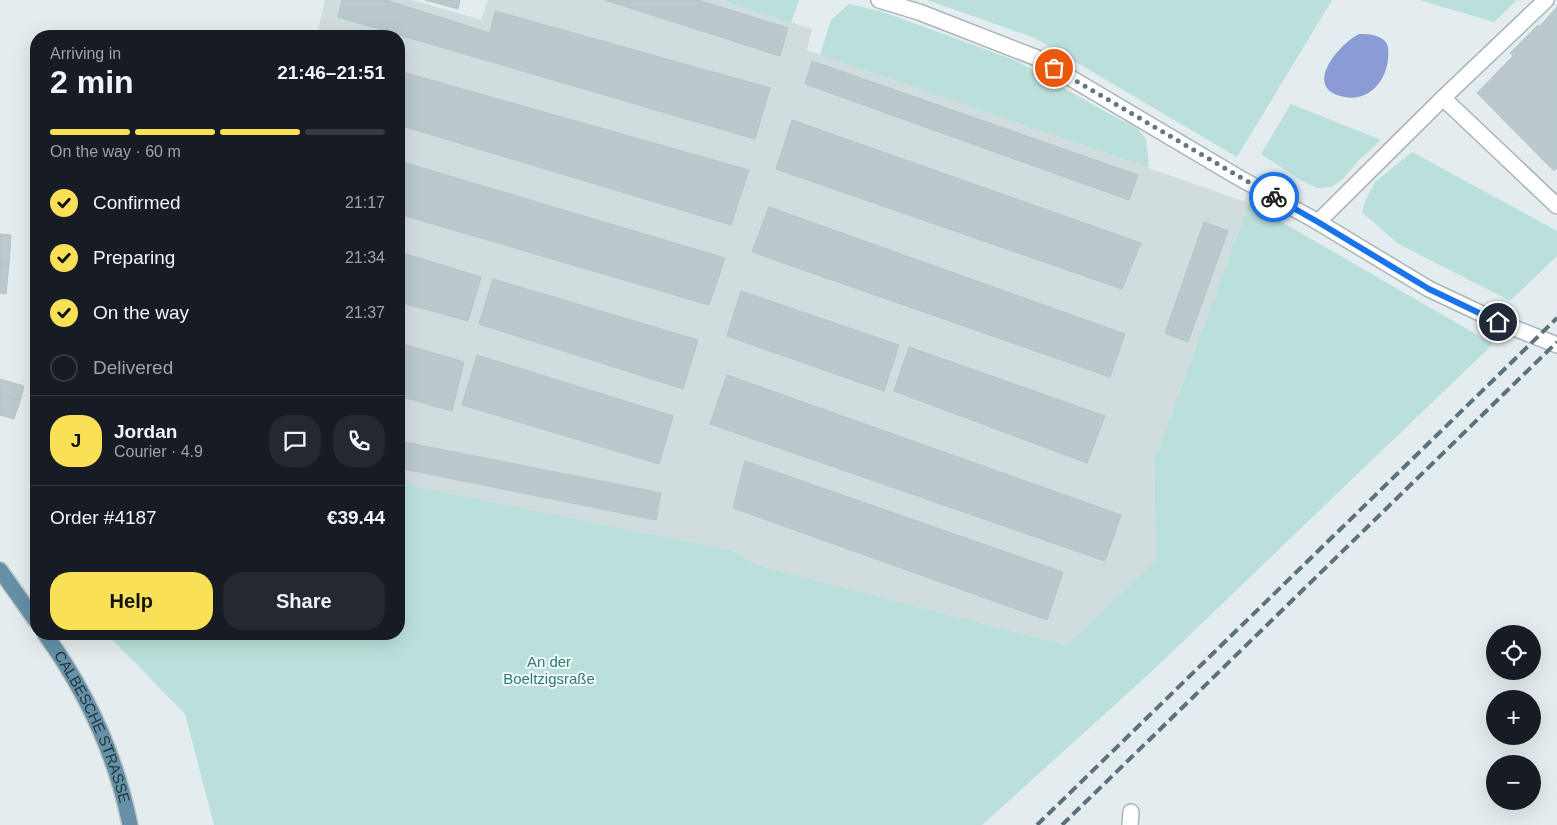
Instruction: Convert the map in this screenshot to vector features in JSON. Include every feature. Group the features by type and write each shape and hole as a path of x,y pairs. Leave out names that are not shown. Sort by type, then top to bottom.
{"main road":[{"path":"0,570 30,612"},
{"name":"CALBESCHE STRASSE","path":"49,640 76,684 98,725 114,763 130,825"}],"street":[{"path":"879,0 919,12 1037,58 1429,289 1498,322 1557,346"},
{"path":"1318,222 1443,98 1546,0"},
{"path":"1443,98 1557,206"}],"shaded area":[{"path":"325,0 412,0 481,20 488,0 722,0 812,29 807,50 1249,203 1154,461 1156,560 1066,645 757,565 731,550 405,484 405,30 318,30"}],"green space":[{"path":"722,0 799,0 791,23"},
{"path":"927,0 1332,0 1237,157 1035,38"},
{"path":"1419,0 1517,0 1494,22"},
{"path":"849,4 883,12 1017,61 1137,128 1146,139 1149,168 820,55 831,20"},
{"path":"1291,104 1381,140 1358,161 1343,179 1331,187 1317,188 1302,181 1261,154"},
{"path":"1412,152 1557,231 1557,256 1510,301 1397,243 1362,212 1375,182"},
{"name":"An der Boeltzigsraße","path":"1249,203 1493,344 1149,674 982,825 214,825 185,714 113,640 405,640 405,484 731,550 757,565 1066,645 1156,560 1154,461"}],"water":[{"path":"1359,34 1376,36 1386,42 1388,52 1387,66 1384,74 1375,88 1362,96 1354,98 1332,93 1326,86 1324,77 1327,67 1341,48"}],"building":[{"path":"342,0 386,0 490,33 495,11 770,88 755,139 405,37 405,30 382,30 338,17"},
{"path":"425,0 460,0 458,9"},
{"path":"605,0 698,0 788,28 780,56"},
{"path":"1557,7 1557,168 1554,171 1477,93 1513,56 1510,53 1538,25 1539,27"},
{"path":"812,61 1138,175 1129,200 805,84"},
{"path":"405,73 749,170 731,225 405,127"},
{"path":"792,120 1141,243 1122,289 776,169"},
{"path":"405,163 725,258 709,305 405,216"},
{"path":"769,207 1125,334 1110,377 752,252"},
{"path":"1204,222 1228,231 1188,342 1165,333"},
{"path":"0,234 11,235 9,264 0,264"},
{"path":"405,254 481,277 468,321 405,304"},
{"path":"0,264 9,264 6,294 0,293"},
{"path":"493,279 698,340 683,389 479,324"},
{"path":"741,291 899,345 884,391 727,336"},
{"path":"405,345 464,362 452,411 405,398"},
{"path":"909,347 1105,416 1087,463 894,391"},
{"path":"477,355 673,416 659,464 462,405"},
{"path":"727,375 1121,515 1105,561 710,424"},
{"path":"0,379 24,386 20,401 0,395"},
{"path":"0,395 20,401 14,419 0,415"},
{"path":"405,442 661,493 656,520 405,469"},
{"path":"745,461 1063,572 1047,620 733,508"}],"railway":[{"path":"1037,825 1557,318"},
{"path":"1062,825 1557,342"}],"way so far":[{"path":"1054,68 1274,197"}],"route":[{"path":"1274,197 1429,289 1498,322"}]}
